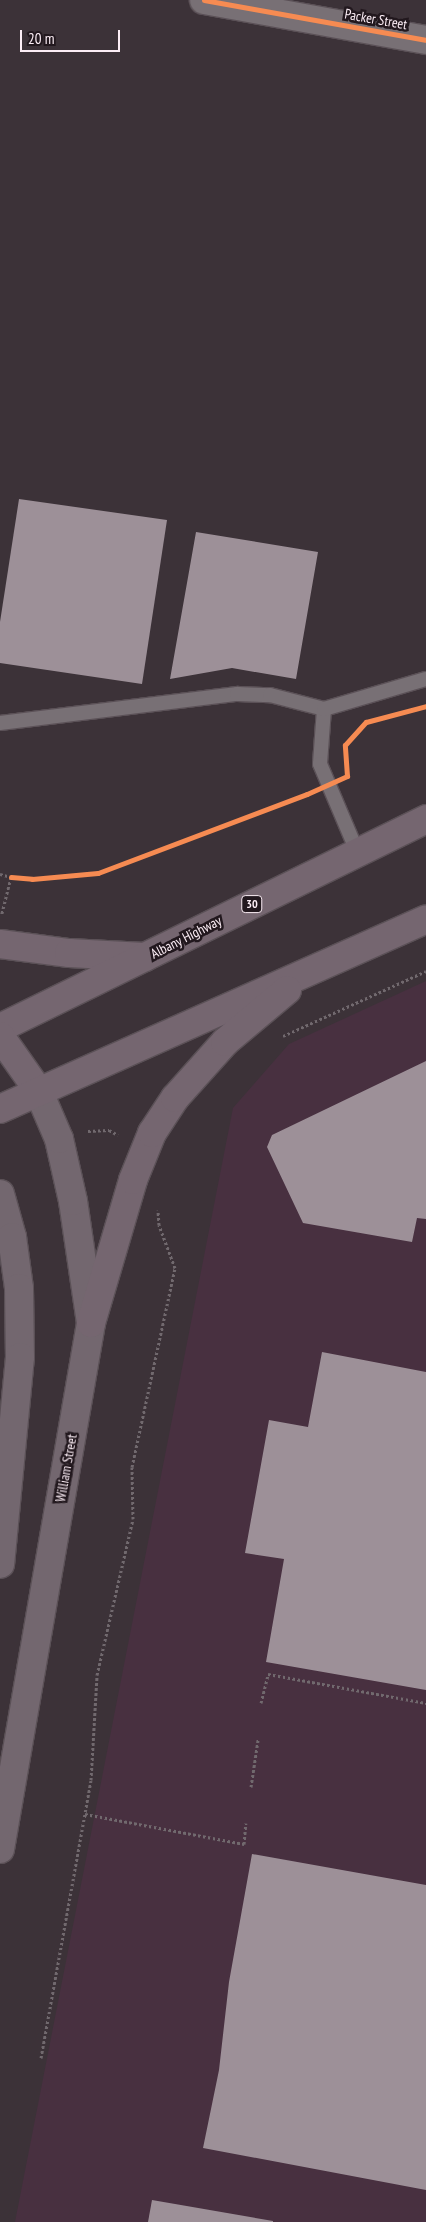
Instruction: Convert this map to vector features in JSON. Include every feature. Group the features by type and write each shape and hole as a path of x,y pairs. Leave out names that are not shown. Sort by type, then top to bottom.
{"highway":[{"name":"Albany Highway","path":"0,1028 147,957 357,851 426,819"},
{"path":"0,1108 426,919"},
{"path":"0,944 69,954 147,957"},
{"path":"91,1323 133,1180 152,1133 175,1098 225,1042 314,968"},
{"path":"0,1036 38,1090"}],"main road":[{"name":"William Street","path":"0,1849 91,1323 73,1201 60,1139 38,1090"},
{"path":"0,1194 12,1237 19,1288 20,1357 0,1564"}],"street":[{"name":"Packer Street","path":"204,0 426,40"}],"lane":[{"path":"0,724 237,694 270,695 324,709 426,679"},
{"path":"324,709 320,764 357,851"}],"path":[{"path":"0,874 18,878"},
{"path":"2,915 11,877"},
{"path":"280,1037 426,971"},
{"path":"81,1131 109,1130 122,1136"},
{"path":"41,2058 91,1780 97,1674 133,1518 132,1467 175,1268 159,1225 157,1205"},
{"path":"261,1703 268,1674 426,1703"},
{"path":"251,1787 258,1740"},
{"path":"85,1814 244,1844 246,1823"}],"shaded area":[{"path":"426,981 426,2222 15,2222 233,1108 289,1044"}],"building":[{"path":"19,499 167,520 142,684 0,663 0,622"},
{"path":"196,532 318,552 296,679 232,668 170,679"},
{"path":"426,1061 426,1219 417,1218 412,1242 303,1223 267,1147 272,1135"},
{"path":"322,1352 426,1372 426,1690 266,1662 284,1559 245,1553 269,1420 308,1427"},
{"path":"252,1854 426,1885 426,2190 203,2148 219,2070 229,1982"},
{"path":"152,2200 273,2221 273,2222 148,2222"}],"cycle path":[{"path":"204,0 426,40"},
{"path":"11,877 32,879 98,873 307,794 347,776 345,745 366,722 426,706"}]}
